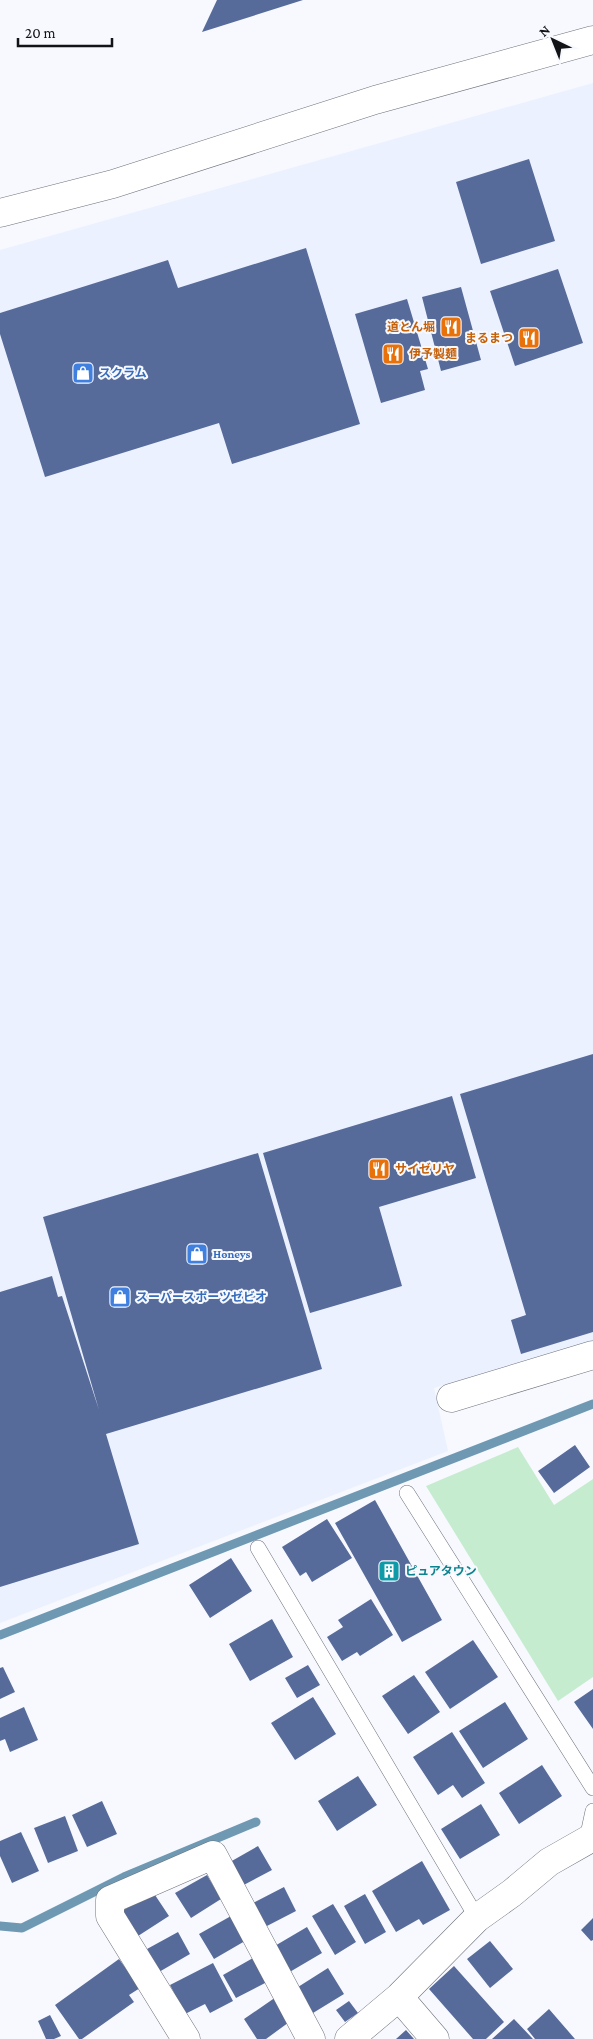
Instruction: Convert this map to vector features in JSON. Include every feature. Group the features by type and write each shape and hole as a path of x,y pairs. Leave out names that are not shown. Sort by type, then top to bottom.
{"street":[{"path":"0,213 113,184 375,100 593,40"},
{"path":"451,1398 593,1355"},
{"path":"349,2039 399,1998 477,1918 512,1893 549,1862 590,1838"},
{"path":"186,2039 110,1916 110,1900 213,1855 311,2039"},
{"path":"399,1998 435,2039"}],"lane":[{"path":"407,1493 593,1788"},
{"path":"258,1548 477,1918"},
{"path":"590,1838 593,1811"}],"shaded area":[{"path":"593,83 593,1341 434,1388 448,1451 0,1623 0,250"}],"green space":[{"path":"518,1447 554,1505 593,1479 593,1677 558,1701 426,1486"}],"building":[{"path":"217,0 303,0 202,32"},
{"path":"529,159 555,241 481,264 456,182"},
{"path":"306,248 360,424 232,464 219,423 45,477 0,334 0,313 168,260 178,288"},
{"path":"558,269 583,343 515,366 490,291"},
{"path":"461,287 481,360 441,371 422,297"},
{"path":"407,299 428,369 420,371 425,390 381,403 355,314"},
{"path":"593,1054 593,1332 521,1354 511,1320 526,1315 460,1094"},
{"path":"452,1096 476,1178 379,1207 402,1286 310,1313 263,1153"},
{"path":"258,1153 322,1369 106,1434 139,1544 0,1587 0,1292 52,1276 58,1297 62,1296 99,1410 43,1217"},
{"path":"575,1445 590,1467 554,1493 538,1471"},
{"name":"ピュアタウン","path":"375,1500 442,1620 402,1642 335,1523"},
{"path":"327,1519 352,1558 312,1582 306,1572 300,1576 282,1547"},
{"path":"231,1558 252,1591 210,1618 189,1585"},
{"path":"371,1599 393,1635 360,1656 357,1652 342,1661 327,1637 343,1627 338,1620"},
{"path":"272,1619 293,1657 250,1681 229,1644"},
{"path":"473,1640 498,1677 450,1709 425,1672"},
{"path":"308,1665 320,1685 297,1698 285,1678"},
{"path":"3,1667 15,1692 0,1699 0,1668"},
{"path":"414,1675 440,1712 408,1734 382,1696"},
{"path":"593,1689 593,1729 574,1702"},
{"path":"313,1697 336,1734 295,1760 271,1723"},
{"path":"505,1702 528,1739 483,1768 459,1731"},
{"path":"24,1707 38,1740 10,1752 5,1739 0,1741 0,1718"},
{"path":"452,1732 485,1783 462,1798 453,1785 438,1795 413,1757"},
{"path":"542,1765 562,1796 519,1824 499,1793"},
{"path":"358,1776 377,1805 337,1831 318,1801"},
{"path":"102,1801 117,1834 87,1847 72,1815"},
{"path":"481,1804 500,1835 460,1859 441,1829"},
{"path":"65,1816 78,1851 48,1863 34,1828"},
{"path":"21,1832 39,1871 12,1883 0,1856 0,1841"},
{"path":"258,1846 272,1870 240,1887 230,1862"},
{"path":"422,1861 450,1910 423,1925 419,1919 396,1932 372,1891"},
{"path":"207,1875 221,1899 191,1918 175,1893"},
{"path":"284,1887 296,1911 265,1927 253,1903"},
{"path":"153,1892 169,1916 138,1936 122,1911"},
{"path":"365,1894 386,1932 365,1944 344,1906"},
{"path":"333,1904 356,1942 335,1955 312,1916"},
{"path":"231,1916 245,1941 214,1959 199,1934"},
{"path":"593,1918 593,1940 591,1941 581,1930"},
{"path":"307,1927 322,1953 288,1973 273,1947"},
{"path":"178,1932 190,1954 159,1972 147,1949"},
{"path":"490,1941 513,1969 490,1988 467,1959"},
{"path":"253,1958 267,1982 236,1998 223,1975"},
{"path":"119,1959 140,1988 129,1995 134,2002 82,2039 79,2039 55,2005"},
{"path":"213,1963 233,2001 210,2013 205,2004 185,2014 170,1985"},
{"path":"454,1966 504,2022 486,2039 473,2039 429,1989"},
{"path":"328,1968 344,1994 313,2013 298,1987"},
{"path":"276,1997 292,2020 266,2039 257,2039 244,2019"},
{"path":"349,2001 358,2013 345,2022 336,2010"},
{"path":"549,2009 575,2039 535,2039 527,2029"},
{"path":"50,2015 61,2036 54,2039 46,2039 38,2021"},
{"path":"514,2019 533,2039 492,2039"},
{"path":"406,2030 414,2039 396,2039"}],"waterway":[{"path":"0,1635 593,1404"},
{"path":"0,1926 22,1928 124,1877 256,1822"}],"place":[{"name":"道とん堀","path":"451,327"},
{"name":"まるまつ","path":"529,338"},
{"name":"伊予製麺","path":"393,354"},
{"name":"スクラム","path":"83,373"},
{"name":"サイゼリヤ","path":"379,1169"},
{"name":"Honeys","path":"197,1254"},
{"name":"スーパースポーツゼビオ","path":"120,1297"},
{"name":"ピュアタウン","path":"389,1571"}]}
